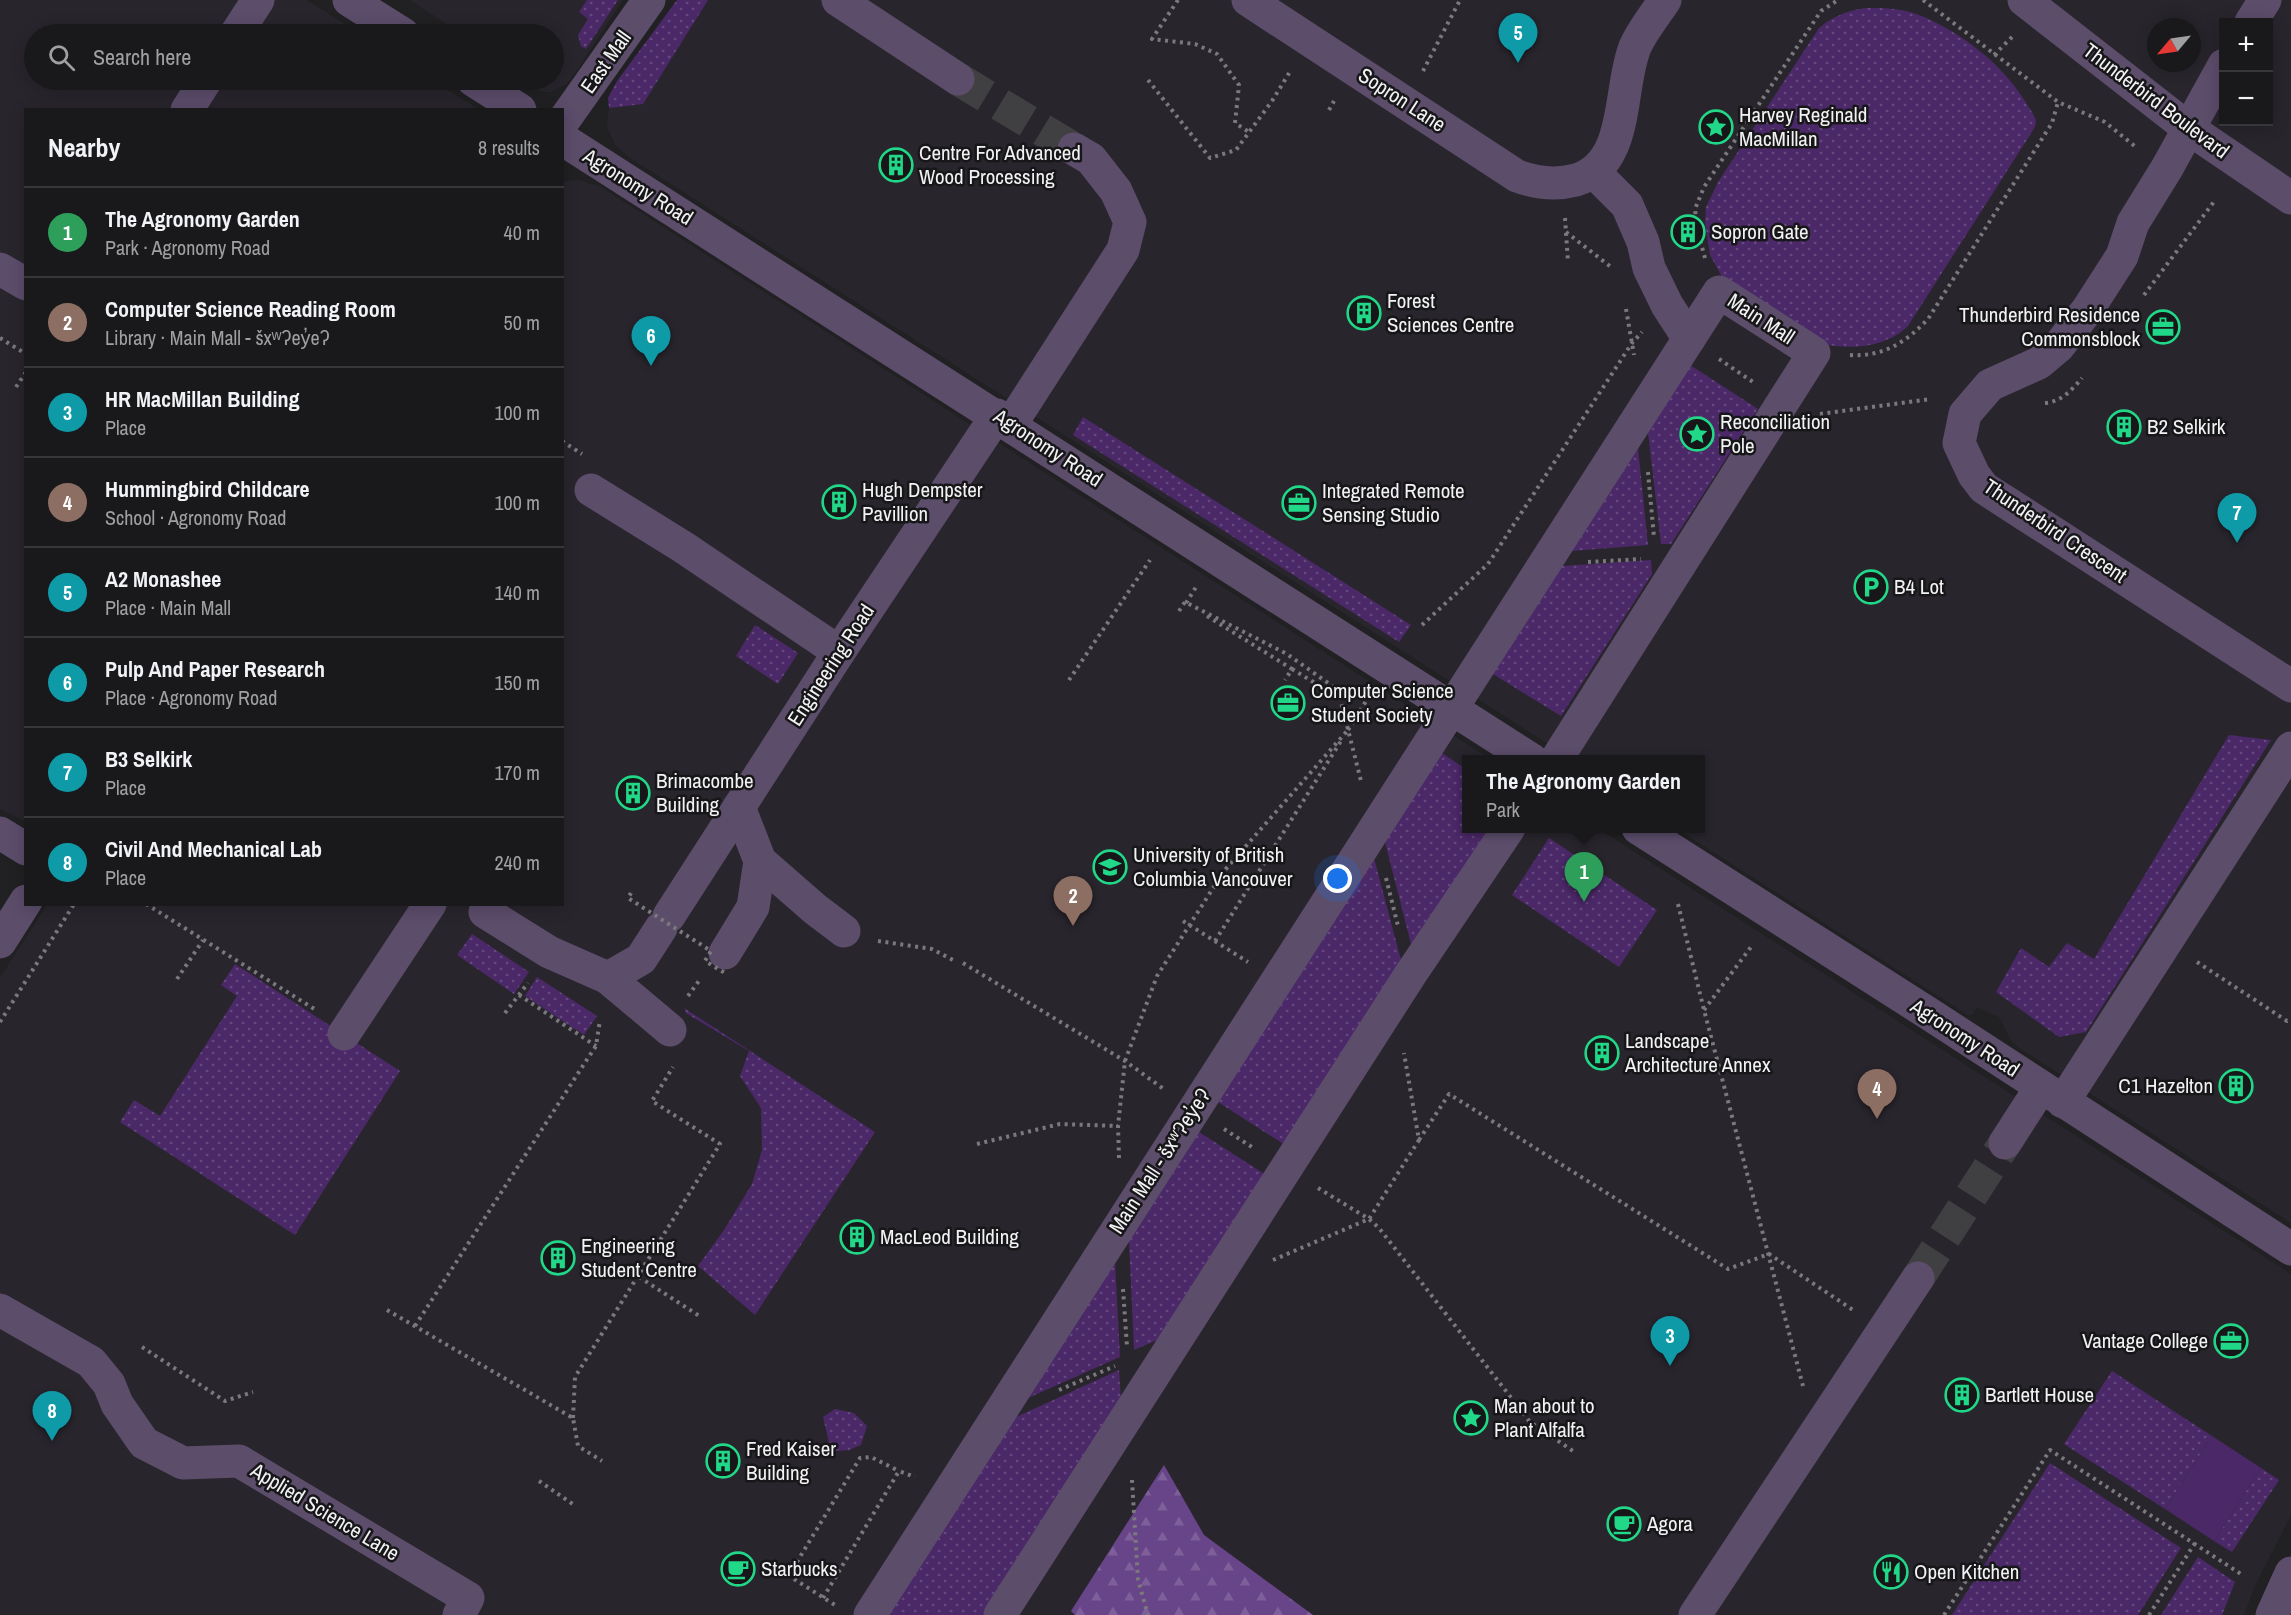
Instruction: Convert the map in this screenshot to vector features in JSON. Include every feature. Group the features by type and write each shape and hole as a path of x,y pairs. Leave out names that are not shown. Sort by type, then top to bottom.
{"street":[{"path":"242,24 258,0"},
{"path":"349,0 387,24"},
{"name":"East Mall","path":"564,120 649,0"},
{"path":"838,0 958,78"},
{"name":"Sopron Lane","path":"1248,0 1517,176 1563,198"},
{"path":"1563,198 1580,178 1593,172 1605,162 1614,146 1635,47 1665,0"},
{"path":"2254,18 2265,0"},
{"name":"Thunderbird Boulevard","path":"2020,16 2291,198"},
{"name":"Thunderbird Crescent","path":"2219,72 2133,223 2122,256 2088,309 2058,347 2039,363 1990,385 1965,414 1959,443 1974,475 1984,488 2291,686"},
{"path":"187,108 199,90"},
{"path":"489,90 517,108"},
{"name":"Agronomy Road","path":"564,140 1526,755"},
{"name":"Engineering Road","path":"608,978 640,959 839,652 1123,249 1130,222 1116,191 1091,159 1074,150"},
{"path":"1593,172 1627,205 1643,242 1649,268 1667,306 1689,339"},
{"path":"0,269 24,283"},
{"name":"Main Mall","path":"1451,708 1719,292 1814,353 1559,755"},
{"path":"591,490 839,652"},
{"name":"Main Mall - šxʷʔey̓eʔ","path":"854,1612 950,1490 1451,708"},
{"path":"2006,1143 2052,1095 2166,941 2291,748"},
{"path":"739,807 760,861 844,931"},
{"path":"0,833 24,848"},
{"path":"1000,1615 1285,1168 1506,833"},
{"name":"Agronomy Road","path":"1646,833 2291,1249"},
{"path":"718,967 753,907 760,861"},
{"path":"0,942 24,904"},
{"path":"346,1032 429,906"},
{"path":"485,912 549,952 608,978 670,1030"},
{"path":"1695,1615 1918,1278"},
{"name":"Applied Science Lane","path":"0,1310 91,1362 109,1384 117,1404 144,1443 183,1463 239,1461 468,1598 459,1615"}],"path":[{"path":"1178,0 1152,39 1195,44 1217,54 1239,85 1235,123 1249,132"},
{"path":"1422,72 1460,0"},
{"path":"1719,292 1708,270 1695,209 1704,187 1821,11 1838,0"},
{"path":"1923,0 2058,102 2105,122 2145,154"},
{"path":"1994,55 2020,16"},
{"path":"1148,80 1210,158 1236,150 1272,101"},
{"path":"1814,353 1861,356 1886,350 1910,338 1928,319 2005,199 2052,123 2058,102"},
{"path":"1563,198 1568,262"},
{"path":"2137,304 2216,199"},
{"path":"1566,232 1619,273"},
{"path":"1422,625 1488,564 1632,343 1667,306"},
{"path":"1626,308 1632,343"},
{"path":"0,338 24,353"},
{"path":"1689,339 1801,413 1826,414 1933,399"},
{"path":"2043,403 2052,402 2072,391 2086,372"},
{"path":"16,387 24,375"},
{"path":"1069,681 1152,558"},
{"path":"1179,611 1202,579"},
{"path":"1185,602 1323,688 1338,690"},
{"path":"1185,602 1287,654 1338,690 1348,730"},
{"path":"1285,680 1292,669"},
{"path":"1183,921 1215,941 1371,692"},
{"path":"977,1144 1060,1124 1118,1126 1125,1061 1157,976 1224,871 1348,730"},
{"path":"631,893 628,898 711,951 705,961 718,967 688,997"},
{"path":"1678,904 1816,1433"},
{"path":"0,1022 73,906"},
{"path":"149,906 346,1032"},
{"path":"844,931 850,927 872,940 932,949 953,960"},
{"path":"177,979 203,940"},
{"path":"2166,941 2287,1021 2291,1019"},
{"path":"1704,1010 1751,947"},
{"path":"963,963 1125,1061 1193,1110 1369,1219 1379,1228 1530,1422 1573,1451"},
{"path":"415,1326 596,1046 608,978"},
{"path":"505,1013 528,982"},
{"path":"519,995 596,1046"},
{"path":"1394,1000 1419,1140"},
{"path":"602,1461 578,1446 573,1418 574,1377 639,1277 720,1144 652,1101 688,1042 670,1030"},
{"path":"1263,1264 1369,1219 1449,1094 1728,1269 1769,1254"},
{"path":"1769,1254 1883,1330"},
{"path":"639,1277 701,1317"},
{"path":"387,1310 573,1418"},
{"path":"142,1347 225,1401 253,1392"},
{"path":"1052,1393 1117,1366"},
{"path":"1944,1615 2050,1450 2244,1576"},
{"path":"789,1575 860,1458 871,1457 899,1472 950,1490"},
{"path":"823,1598 899,1472"},
{"path":"539,1481 574,1505"},
{"path":"2149,1615 2195,1543"},
{"path":"775,1567 823,1598 854,1612"}],"shaded area":[{"path":"0,0 307,0 344,24 24,24 24,90 448,90 476,108 24,108 24,821 0,809"},
{"path":"410,0 623,0 572,78 564,85 564,24 447,24"},
{"path":"587,0 618,0 586,49 581,46 578,35 588,19 579,12"},
{"path":"677,0 708,0 643,104 609,108 608,98 617,81"},
{"path":"680,0 2291,0 2291,1223 2019,1048 2011,1040 1999,1017 1977,1007 1972,1015 1968,1015 1683,833 1705,833 1705,755 1566,755 630,158 617,147 607,128 609,106"},
{"path":"1865,8 1906,11 1950,30 1979,50 2004,74 2025,101 2036,121 2032,132 1908,326 1890,338 1870,345 1827,345 1727,286 1710,255 1705,223 1706,207 1718,182 1819,28 1841,15"},
{"path":"535,90 555,90 545,92"},
{"name":"University of British Columbia Vancouver","path":"579,180 601,187 1484,755 1462,755 1462,833 1605,833 2291,1274 2291,1515 2255,1586 2244,1615 0,1615 0,978 46,906 564,906 564,181"},
{"path":"1690,365 1758,409 1671,544 1661,544 1648,432"},
{"path":"1083,417 1411,625 1399,642 1073,435"},
{"path":"1638,448 1648,545 1572,551"},
{"path":"1651,560 1652,574 1561,716 1493,674 1562,566"},
{"path":"755,625 798,653 778,684 736,656"},
{"path":"2229,735 2271,740 2086,1032 2059,1037 1996,992 2021,948 2049,967 2067,943 2094,959"},
{"path":"1442,753 1462,767 1462,833 1486,833 1412,948 1385,842"},
{"path":"1549,838 1657,910 1619,967 1512,895"},
{"path":"1374,858 1402,964 1285,1145 1218,1102"},
{"path":"472,934 529,972 514,994 457,955"},
{"path":"235,964 400,1071 295,1235 120,1122 134,1100 160,1116 237,996 221,985"},
{"path":"537,977 597,1016 584,1035 525,996"},
{"path":"684,1008 875,1132 755,1315 698,1266 724,1230 752,1184 762,1150 761,1108 740,1076 749,1051 686,1013"},
{"path":"1199,1132 1266,1175 1162,1338 1134,1350 1129,1241"},
{"path":"1115,1262 1120,1357 1028,1398"},
{"path":"1119,1370 1121,1401 984,1615 889,1615 1016,1417"},
{"path":"2112,1371 2212,1436 2165,1509 2064,1444"},
{"path":"835,1409 854,1413 867,1426 861,1445 849,1450 835,1451 829,1443 823,1417"},
{"path":"2212,1436 2261,1468 2214,1541 2165,1509"},
{"path":"2050,1463 2181,1548 2138,1615 1952,1615"},
{"path":"2261,1468 2279,1480 2232,1552 2214,1541"},
{"path":"2198,1557 2235,1582 2222,1615 2161,1615"}],"green space":[{"path":"1164,1465 1204,1535 1313,1615 1075,1615 1071,1611"}],"tunnel":[{"path":"958,79 1074,149"},
{"path":"1918,1278 2005,1143"}],"place":[{"name":"A2 Monashee","path":"1518,63"},
{"name":"Harvey Reginald MacMillan","path":"1716,127"},
{"name":"Centre For Advanced Wood Processing","path":"896,165"},
{"name":"Sopron Gate","path":"1688,232"},
{"name":"Forest Sciences Centre","path":"1364,313"},
{"name":"Thunderbird Residence Commonsblock","path":"2163,327"},
{"name":"Pulp And Paper Research","path":"651,366"},
{"name":"B2 Selkirk","path":"2124,427"},
{"name":"Reconciliation Pole","path":"1697,434"},
{"name":"Hugh Dempster Pavillion","path":"839,502"},
{"name":"Integrated Remote Sensing Studio","path":"1299,503"},
{"name":"B3 Selkirk","path":"2237,543"},
{"name":"B4 Lot","path":"1871,587"},
{"name":"Computer Science Student Society","path":"1288,703"},
{"name":"Brimacombe Building","path":"633,793"},
{"name":"University of British Columbia Vancouver","path":"1110,867"},
{"name":"The Agronomy Garden","path":"1584,902"},
{"name":"Computer Science Reading Room","path":"1073,926"},
{"name":"Landscape Architecture Annex","path":"1602,1053"},
{"name":"C1 Hazelton","path":"2236,1086"},
{"name":"Hummingbird Childcare","path":"1877,1119"},
{"name":"MacLeod Building","path":"857,1237"},
{"name":"Engineering Student Centre","path":"558,1258"},
{"name":"Vantage College","path":"2231,1341"},
{"name":"HR MacMillan Building","path":"1670,1366"},
{"name":"Bartlett House","path":"1962,1395"},
{"name":"Man about to Plant Alfalfa","path":"1471,1418"},
{"name":"Civil And Mechanical Lab","path":"52,1441"},
{"name":"Fred Kaiser Building","path":"723,1461"},
{"name":"Agora","path":"1624,1524"},
{"name":"Starbucks","path":"738,1569"},
{"name":"Open Kitchen","path":"1891,1572"}]}
